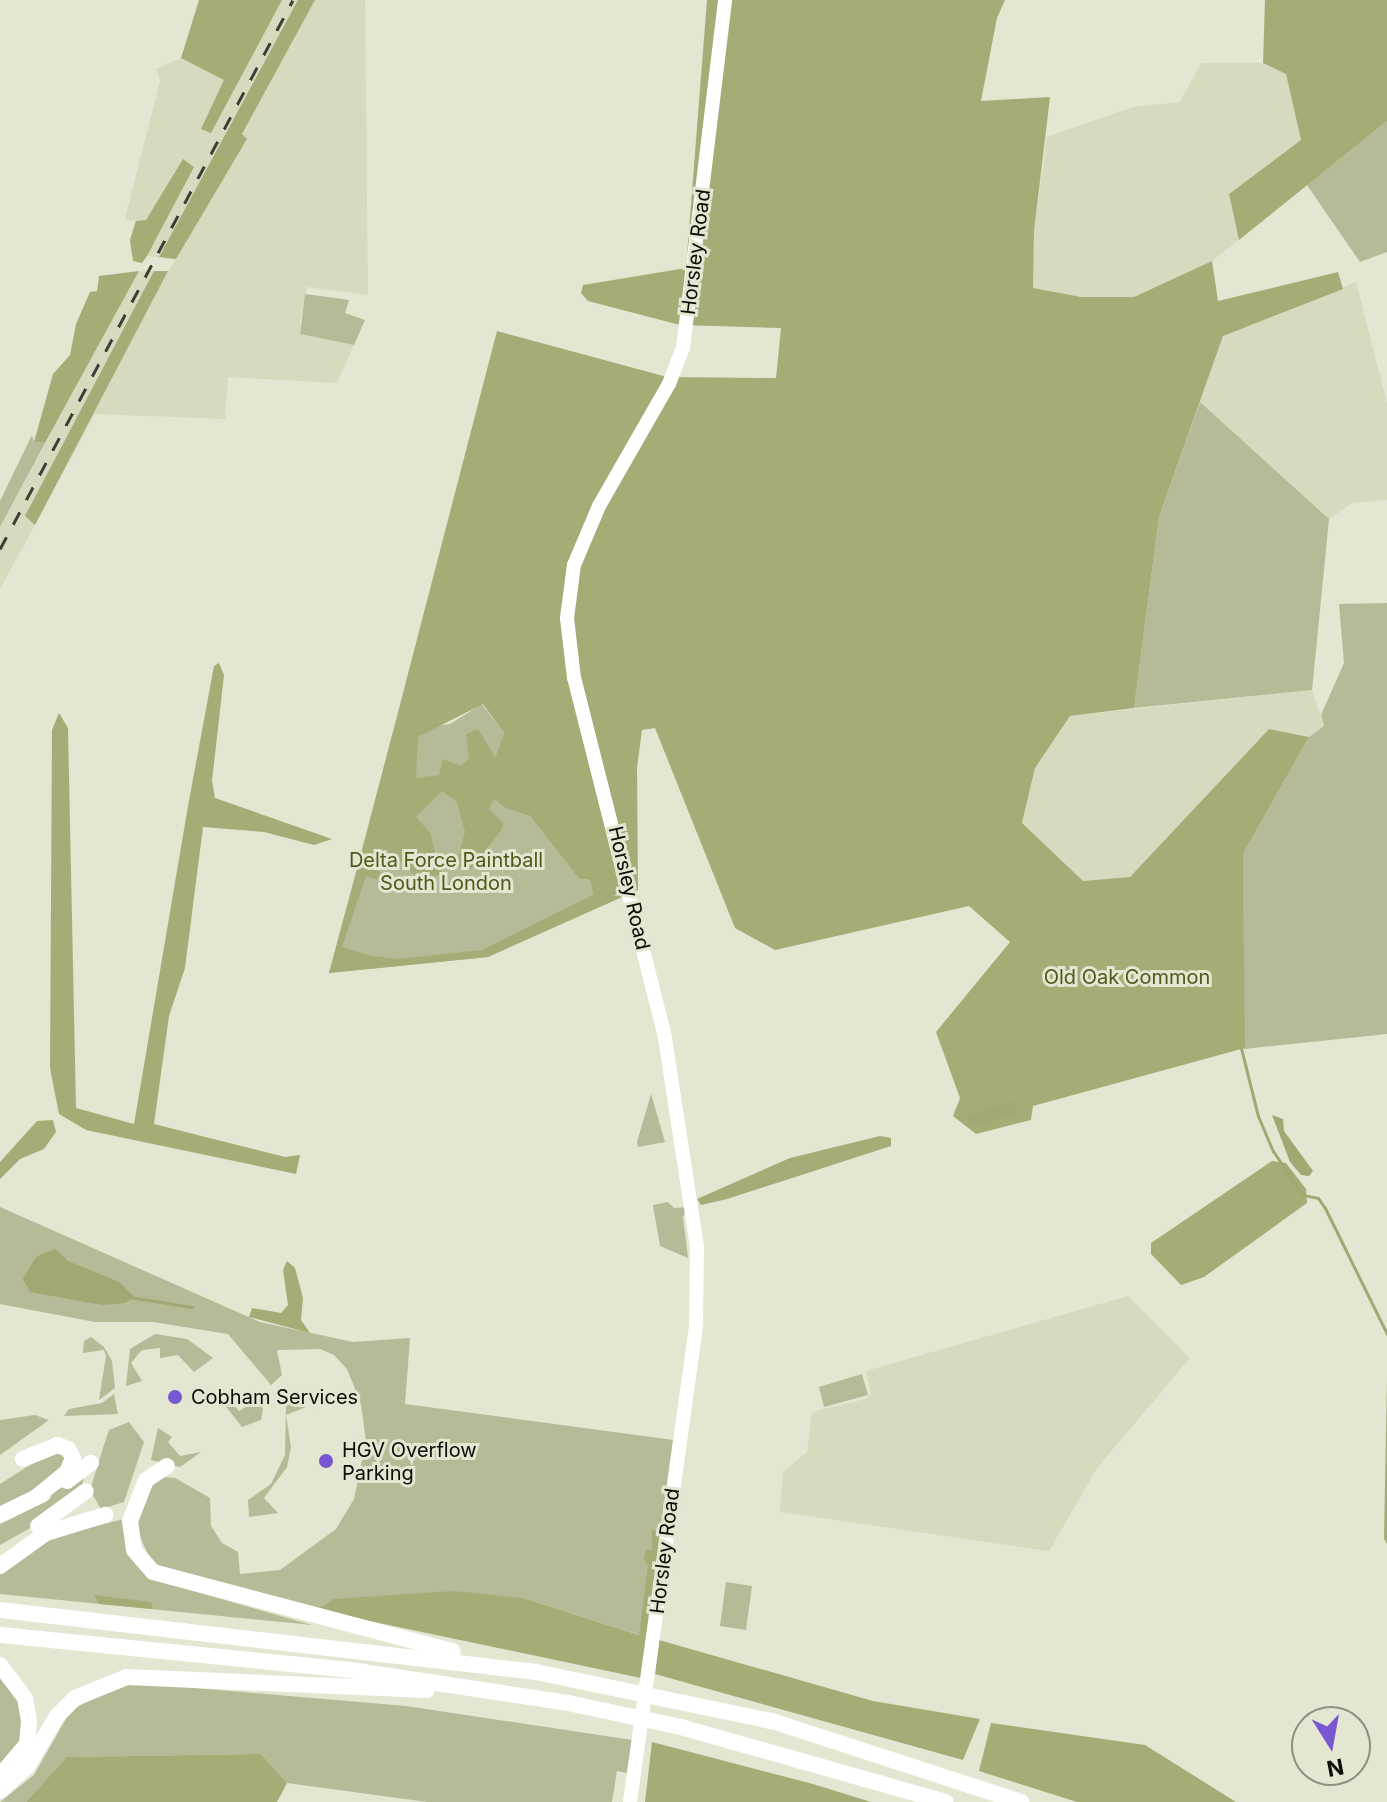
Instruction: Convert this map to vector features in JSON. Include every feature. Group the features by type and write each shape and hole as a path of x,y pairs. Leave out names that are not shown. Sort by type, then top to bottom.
{"highway":[{"path":"23,1459 57,1445 68,1449 73,1458 67,1472 35,1498"},
{"path":"0,1515 35,1498 91,1463"},
{"path":"167,1466 146,1480 130,1521 134,1550 153,1572 536,1672 775,1722 1021,1802"},
{"path":"0,1551 86,1491"},
{"path":"0,1566 46,1533 105,1515"},
{"path":"0,1610 536,1672"},
{"path":"0,1635 350,1670 470,1689 681,1727 946,1802"},
{"path":"0,1665 25,1698 29,1721 27,1744 0,1776"},
{"path":"0,1791 27,1767 57,1716 75,1698 127,1677 470,1689"}],"street":[{"name":"Horsley Road","path":"630,1802 696,1324 697,1247 665,1037 574,678 567,618 574,565 599,506 669,384 683,348 725,0"}],"shaded area":[{"path":"282,0 365,0 368,295 307,287 300,322 300,334 354,345 337,383 228,377 225,419 95,414 0,589 0,527 139,271 168,271 176,260 147,256 142,263 133,261 130,240 135,222 125,219 160,81 156,69 181,58 237,82"},
{"path":"1201,63 1263,63 1286,74 1301,141 1229,194 1239,240 1212,261 1134,297 1081,297 1032,288 1034,231 1047,137 1133,107 1180,102"},
{"path":"1356,282 1387,403 1387,500 1352,503 1329,519 1200,402 1223,336"},
{"path":"1312,690 1324,726 1309,737 1269,729 1130,877 1083,881 1022,824 1035,768 1070,716"},
{"path":"1009,1102 1016,1104 1017,1114 977,1125 968,1122 967,1115"},
{"path":"1272,1115 1283,1119 1284,1131 1313,1171 1309,1176 1301,1175 1290,1162"},
{"path":"55,1249 68,1261 119,1282 134,1297 125,1303 102,1305 30,1292 23,1279 36,1257"},
{"path":"1128,1296 1190,1358 1097,1468 1049,1551 780,1512 783,1472 807,1452 812,1412 865,1399 871,1394 866,1371"}],"green space":[{"path":"199,0 282,0 211,133 201,129 224,80 181,58"},
{"path":"298,0 315,0 242,134 247,139 176,259 159,257"},
{"name":"Old Oak Common","path":"707,0 1005,0 997,18 981,101 1050,97 1034,231 1033,288 1081,297 1134,297 1212,261 1218,301 1338,272 1343,289 1223,336 1159,517 1134,708 1070,716 1035,768 1022,823 1083,881 1130,877 1269,729 1309,737 1243,854 1245,1048 1033,1106 1031,1120 976,1134 953,1116 960,1098 936,1032 1010,942 969,906 775,950 735,928 655,728 642,730 637,768 638,890 488,957 329,973 359,863 418,888 415,893 366,876 342,947 372,956 397,959 482,950 593,895 590,880 579,879 530,816 507,809 494,799 489,809 503,823 501,831 469,871 456,866 465,832 457,802 442,791 416,817 430,833 436,855 448,863 438,876 414,875 399,860 386,866 361,855 497,331 667,377 776,378 781,328 680,325 588,301 581,293 583,285 686,268","holes":["483,704 504,733 495,757 478,729 466,734 469,758 461,766 443,759 439,775 416,778 418,737"]},
{"path":"1265,0 1387,0 1387,121 1239,240 1229,194 1301,140 1286,74 1263,63"},
{"path":"1387,121 1387,252 1360,262 1307,185"},
{"path":"183,159 194,167 147,256 142,263 133,261 130,240 136,221 146,220"},
{"path":"139,271 45,443 34,442 53,374 70,355 76,324 90,292 97,291 99,276"},
{"path":"154,271 168,271 35,525 25,516"},
{"path":"305,294 349,300 345,313 365,320 354,345 300,334"},
{"path":"1200,402 1329,519 1312,690 1134,708 1159,517"},
{"path":"32,435 34,442 45,443 0,527 0,501"},
{"path":"1387,603 1387,1034 1244,1049 1243,854 1309,737 1324,726 1321,715 1344,663 1339,604"},
{"path":"219,663 224,675 212,781 215,798 332,839 314,845 264,832 203,827 185,968 169,1016 154,1124 285,1157 300,1155 296,1174 86,1130 59,1114 50,1068 52,730 59,713 68,728 76,1108 134,1124 188,806 214,666"},
{"name":"Delta Force Paintball South London","path":"482,704 504,733 483,789 507,809 530,816 579,879 590,880 595,905 488,957 329,973 393,732 450,724"},
{"path":"651,1094 665,1142 638,1147 637,1142"},
{"path":"53,1120 56,1132 44,1149 20,1159 0,1179 0,1162 37,1121"},
{"path":"880,1136 891,1138 891,1146 727,1199 701,1205 697,1199 790,1158"},
{"path":"1272,1161 1286,1163 1306,1189 1307,1203 1204,1277 1181,1285 1151,1254 1151,1243"},
{"path":"668,1202 674,1208 688,1207 683,1217 688,1258 660,1246 653,1205"},
{"path":"0,1207 260,1322 353,1342 410,1338 405,1404 673,1440 646,1637 523,1598 317,1610 178,1574 152,1563 134,1524 154,1481 162,1477 175,1478 210,1498 211,1526 222,1543 238,1552 240,1574 280,1570 336,1529 354,1499 366,1441 361,1404 347,1369 334,1355 320,1349 277,1350 282,1375 271,1385 228,1334 153,1322 95,1322 0,1304"},
{"path":"287,1261 295,1268 303,1298 301,1320 310,1333 249,1317 252,1308 281,1313 288,1305 283,1270"},
{"path":"155,1334 187,1339 213,1358 194,1372 178,1355 160,1358 160,1348 142,1350 131,1363 142,1381 126,1386 130,1349"},
{"path":"91,1337 104,1347 112,1361 115,1388 99,1400 106,1356 104,1350 83,1353 84,1341"},
{"path":"862,1374 868,1395 824,1407 819,1387"},
{"path":"1387,1377 1387,1544 1384,1539"},
{"path":"114,1394 118,1414 64,1416 69,1409 102,1403"},
{"path":"229,1399 239,1411 256,1401 263,1408 261,1420 242,1427 224,1404"},
{"path":"300,1400 306,1407 286,1415 291,1447 287,1467 264,1498 278,1513 249,1517 248,1500 271,1484 285,1455 286,1404"},
{"path":"35,1415 49,1420 0,1455 0,1420"},
{"path":"129,1422 144,1442 124,1502 101,1509 90,1490 104,1445 109,1430"},
{"path":"158,1428 172,1437 168,1442 180,1456 201,1452 180,1467 151,1460"},
{"path":"55,1449 67,1457 54,1479 0,1508 0,1484"},
{"path":"85,1474 81,1489 57,1513 0,1545 0,1524"},
{"path":"124,1519 130,1557 155,1580 312,1625 0,1594 0,1573 44,1539"},
{"path":"652,1529 660,1537 641,1678 317,1610 334,1599 454,1591 523,1598 639,1635 648,1565 644,1559 646,1550 652,1550"},
{"path":"726,1582 752,1586 746,1630 720,1626"},
{"path":"94,1595 151,1602 153,1609 99,1604"},
{"path":"659,1640 873,1701 980,1719 963,1760 655,1674"},
{"path":"0,1674 23,1707 21,1740 0,1769"},
{"path":"126,1682 406,1706 632,1740 627,1773 617,1771 612,1802 427,1802 287,1783 261,1754 68,1757 26,1802 0,1802 34,1775 71,1710"},
{"path":"991,1723 1145,1745 1236,1802 1077,1802 979,1771"},
{"path":"652,1742 813,1784 871,1802 645,1802"},
{"path":"261,1754 287,1783 277,1802 26,1802 67,1757"}],"waterway":[{"path":"1240,1044 1258,1116 1273,1151 1303,1195 1318,1198 1325,1208 1387,1334"},
{"path":"129,1297 192,1307"}],"railway":[{"path":"0,549 293,0"}],"place":[{"name":"Cobham Services","path":"175,1397"},
{"name":"HGV Overflow Parking","path":"326,1461"}]}
